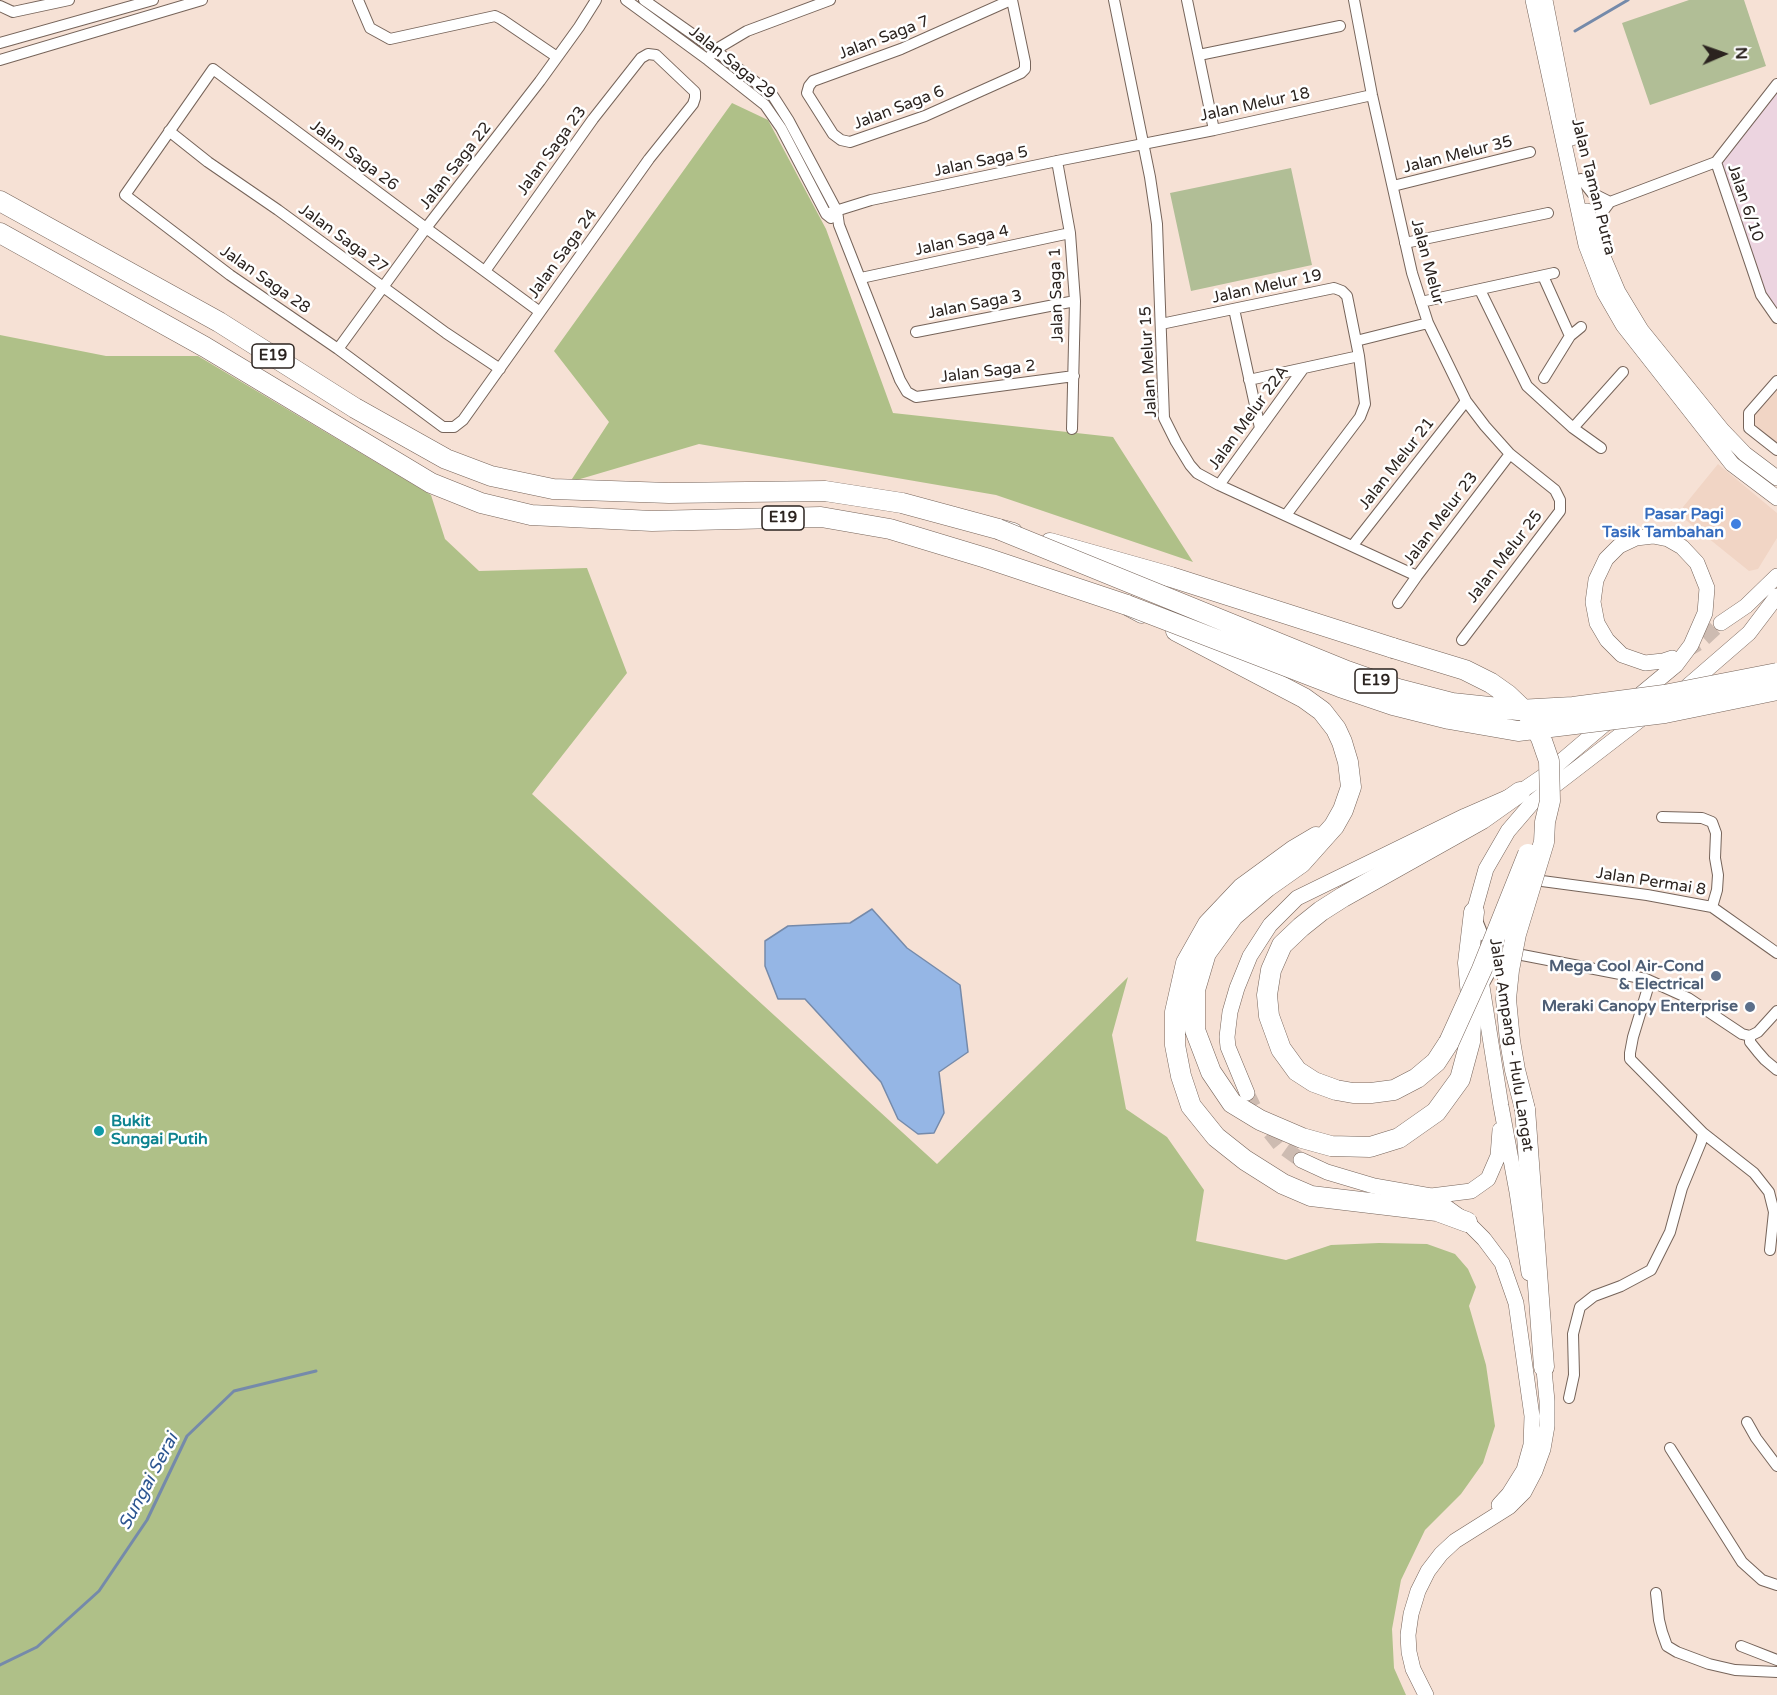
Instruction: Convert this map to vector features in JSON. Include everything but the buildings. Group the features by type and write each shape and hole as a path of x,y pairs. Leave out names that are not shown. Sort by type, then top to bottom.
{"highway":[{"name":"E19","path":"0,201 219,322 355,408 446,459 491,477 553,489 669,493 825,491 902,503 998,529 1347,671 1398,689 1452,703 1518,710 1573,707 1664,695 1777,673"},
{"name":"E19","path":"0,233 205,347 431,483 481,503 531,515 652,521 821,517 890,529 1127,605 1340,687 1393,705 1449,719 1518,732 1665,713 1777,690"},
{"path":"998,529 1171,577 1465,670 1491,683 1528,714 1550,761 1550,801 1545,822 1544,842 1516,934 1506,999 1515,1070 1526,1109 1544,1367"},
{"path":"1127,605 1304,699 1322,711 1336,729 1348,762 1351,788 1334,826 1301,863 1233,916 1206,953 1195,990 1195,1030 1211,1072 1232,1103 1260,1120 1332,1146 1370,1147 1400,1138 1436,1112 1460,1080 1470,1042 1472,1007 1468,963 1474,912"},
{"path":"1520,792 1482,819 1321,911 1282,945 1271,970 1267,995 1269,1016 1281,1049 1298,1071 1314,1082 1336,1090 1353,1094 1371,1094 1394,1090 1417,1078 1436,1062 1449,1042 1482,969 1533,843 1545,822"},
{"path":"1334,826 1294,850 1242,888 1208,924 1186,963 1175,1012 1175,1046 1181,1076 1191,1106 1216,1137 1245,1160 1283,1184 1311,1196 1437,1211 1467,1222"}],"street":[{"path":"1,7 13,12 69,0"},
{"path":"0,43 153,0"},
{"path":"0,60 202,0"},
{"path":"358,0 370,28 390,39 495,16 557,57"},
{"name":"Jalan Saga 22","path":"338,349 426,228 500,135 596,0"},
{"name":"Jalan Saga 29","path":"626,0 765,105 839,225 900,380 908,392"},
{"name":"Jalan Saga 29","path":"644,0 715,50 773,96 789,121 832,212"},
{"path":"708,60 715,50 747,31 830,0"},
{"name":"Jalan Saga 6","path":"807,93 832,134 841,140 850,142 926,116 1021,73 1025,69 1025,62 1012,0"},
{"name":"Jalan Saga 7","path":"807,93 813,81 901,50 1012,0"},
{"name":"Jalan Melur 15","path":"1114,0 1157,224 1164,418 1190,465 1197,473 1417,576"},
{"path":"1187,0 1214,130"},
{"name":"Jalan Melur","path":"1354,0 1372,95 1405,243 1428,322 1466,401 1485,426 1510,454 1556,490"},
{"name":"Jalan Taman Putra","path":"1533,0 1543,24 1595,238 1618,292 1641,330 1722,430 1745,454 1777,478"},
{"name":"Jalan Taman Putra","path":"1545,0 1543,24 1586,245 1604,292 1623,325 1732,464 1777,498"},
{"path":"1199,55 1340,26"},
{"name":"Jalan Saga 23","path":"485,271 593,119 641,58 648,54 656,55 695,92 695,98"},
{"name":"Jalan Saga 26","path":"169,132 213,69 540,312"},
{"path":"1595,238 1599,219 1610,202 1716,162 1777,84"},
{"name":"Jalan Melur 18","path":"1143,144 1372,95"},
{"name":"Jalan Saga 24","path":"454,427 463,420 649,159 693,104 695,98"},
{"name":"Jalan Saga 27","path":"169,132 446,333 500,369"},
{"name":"Jalan Saga 28","path":"169,132 125,195 230,275 338,349 443,427 454,427"},
{"name":"Jalan Saga 5","path":"832,212 871,201 1143,144"},
{"name":"Jalan Melur 35","path":"1394,186 1530,152"},
{"name":"Jalan Saga 1","path":"1057,161 1070,233 1075,302 1072,429"},
{"name":"Jalan 6/10","path":"1716,162 1761,295 1777,318"},
{"path":"1581,179 1592,193 1610,202"},
{"path":"1405,243 1548,213"},
{"name":"Jalan Saga 4","path":"861,278 1070,233"},
{"path":"1421,302 1554,273"},
{"path":"1543,276 1570,336"},
{"name":"Jalan Melur 19","path":"1161,324 1334,288 1347,296 1359,356 1365,405 1360,417 1286,515"},
{"path":"1480,290 1527,386 1573,428 1601,448"},
{"name":"Jalan Saga 3","path":"916,332 1075,302"},
{"path":"1234,309 1260,428"},
{"path":"1356,341 1428,322"},
{"path":"1544,378 1570,336 1581,327"},
{"path":"1249,380 1359,356"},
{"name":"Jalan Melur 22A","path":"1219,485 1303,369"},
{"path":"1573,428 1623,372"},
{"name":"Jalan Saga 2","path":"908,392 916,397 1074,376"},
{"path":"1777,381 1749,413 1749,428 1777,450"},
{"name":"Jalan Melur 21","path":"1353,545 1466,401"},
{"name":"Jalan Melur 23","path":"1398,603 1510,454"},
{"path":"1745,454 1777,485"},
{"name":"Jalan Melur 25","path":"1462,640 1560,512 1560,500 1556,490"},
{"path":"1247,1093 1228,1047 1230,1012 1250,956 1270,926 1297,898 1520,792 1545,775 1676,665 1691,645 1706,613 1707,588 1697,563 1682,547 1668,539 1653,536 1636,538 1619,546 1606,558 1596,580 1593,602 1597,623 1607,640 1622,655 1645,663 1672,658"},
{"path":"1721,623 1746,606 1777,576"},
{"name":"Jalan Ampang - Hulu Langat","path":"1426,1695 1413,1669 1409,1652 1408,1635 1411,1614 1418,1591 1428,1571 1441,1554 1455,1542 1509,1507 1524,1492 1543,1449 1547,1426 1544,1367 1476,947 1474,912 1486,869 1508,831 1532,803 1647,714 1685,689 1749,633 1777,598"},
{"path":"1662,817 1702,818 1712,822 1716,833 1715,858 1718,876 1712,906"},
{"name":"Jalan Permai 8","path":"1542,881 1712,906 1777,953"},
{"path":"1474,912 1483,935 1498,947 1517,954 1650,981 1688,998 1742,1034 1750,1036 1758,1032 1777,1011"},
{"path":"1482,989 1491,971 1501,959 1517,954"},
{"path":"1650,981 1633,1037 1630,1059 1703,1133 1754,1173 1769,1192 1774,1212 1770,1250"},
{"path":"1750,1036 1750,1042 1777,1070"},
{"path":"1431,1196 1471,1191 1488,1179 1498,1156 1501,1106"},
{"path":"1569,1398 1574,1375 1573,1334 1580,1306 1594,1296 1621,1286 1651,1270 1671,1232 1682,1188 1703,1133"},
{"name":"Jalan Ampang - Hulu Langat","path":"1301,1160 1327,1172 1374,1186 1431,1196 1467,1222 1484,1239 1502,1263 1516,1303 1532,1416 1531,1445 1524,1470 1509,1494 1476,1529"},
{"path":"1747,1422 1777,1466"},
{"path":"1670,1448 1742,1562 1762,1580 1777,1585"},
{"path":"1656,1593 1662,1632 1667,1646 1677,1653 1735,1670 1777,1672"},
{"path":"1740,1646 1777,1660"}],"shaded area":[{"path":"1777,89 1777,308 1765,291 1721,160"},
{"path":"1777,386 1777,447 1752,427 1751,414"},
{"path":"1718,464 1777,513 1777,538 1758,569 1749,571 1682,517 1683,507"}],"green space":[{"path":"1689,0 1744,0 1766,66 1650,105 1622,23"},
{"path":"732,103 768,120 826,229 893,413 1113,437 1193,562 996,495 699,444 570,482 609,422 554,351"},
{"path":"1291,168 1312,265 1191,291 1170,193"},
{"path":"0,335 106,356 198,356 431,495 445,539 479,571 587,568 627,673 532,794 937,1164 1128,977 1112,1035 1126,1109 1167,1137 1204,1190 1196,1241 1286,1260 1331,1245 1379,1243 1427,1244 1455,1254 1468,1269 1476,1287 1469,1306 1486,1365 1495,1426 1483,1463 1461,1494 1425,1530 1401,1580 1392,1629 1394,1668 1406,1695 0,1695"}],"water":[{"path":"872,909 907,948 960,985 968,1052 939,1072 944,1113 934,1133 918,1134 898,1119 881,1082 805,999 778,999 765,966 765,941 788,926 850,923"}],"waterway":[{"path":"1575,31 1628,0"},
{"name":"Sungai Serai","path":"0,1665 37,1647 99,1591 147,1520 187,1436 234,1391 316,1371"}],"tunnel":[{"path":"1685,651 1699,643 1721,623"},
{"path":"1247,1093 1260,1120 1280,1145 1301,1160"}],"place":[{"name":"Pasar Pagi Tasik Tambahan","path":"1736,524"},
{"name":"Mega Cool Air-Cond & Electrical","path":"1716,976"},
{"name":"Meraki Canopy Enterprise","path":"1750,1007"},
{"name":"Bukit Sungai Putih","path":"99,1131"}]}
